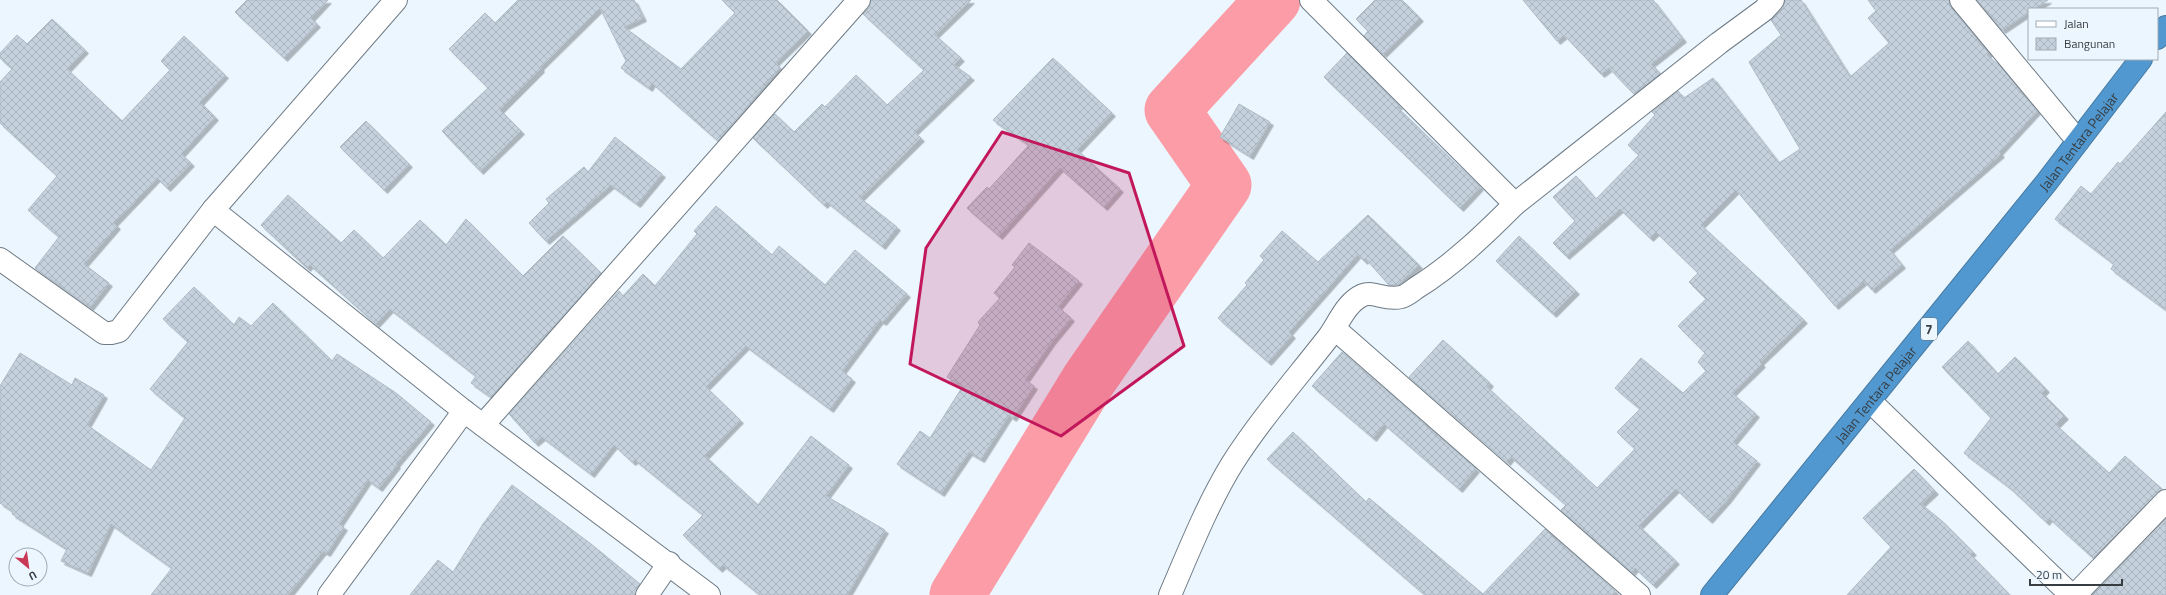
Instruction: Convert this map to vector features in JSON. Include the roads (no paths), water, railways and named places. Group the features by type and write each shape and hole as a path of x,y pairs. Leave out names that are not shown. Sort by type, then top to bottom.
{"highway":[{"path":"2158,37 2166,27"},
{"name":"Jalan Tentara Pelajar","path":"1712,595 1870,401 2078,141 2140,60"}],"street":[{"path":"0,258 104,333 118,331 213,210 396,0"},
{"path":"483,425 859,0"},
{"path":"1311,0 1515,204"},
{"path":"1170,595 1189,550 1232,466 1247,442 1335,329 1348,307 1363,295 1375,295 1387,299 1402,297 1428,281 1487,232 1515,204 1719,43 1764,10 1773,0"},
{"path":"1961,0 2078,141"},
{"path":"213,210 464,411 669,563 709,595"},
{"path":"1335,329 1639,595"},
{"path":"1870,401 2071,595"},
{"path":"329,595 464,411"},
{"path":"2075,595 2166,501"},
{"path":"647,595 669,563"}],"waterway":[{"path":"957,595 1088,381 1224,185 1172,110 1273,0"}]}
